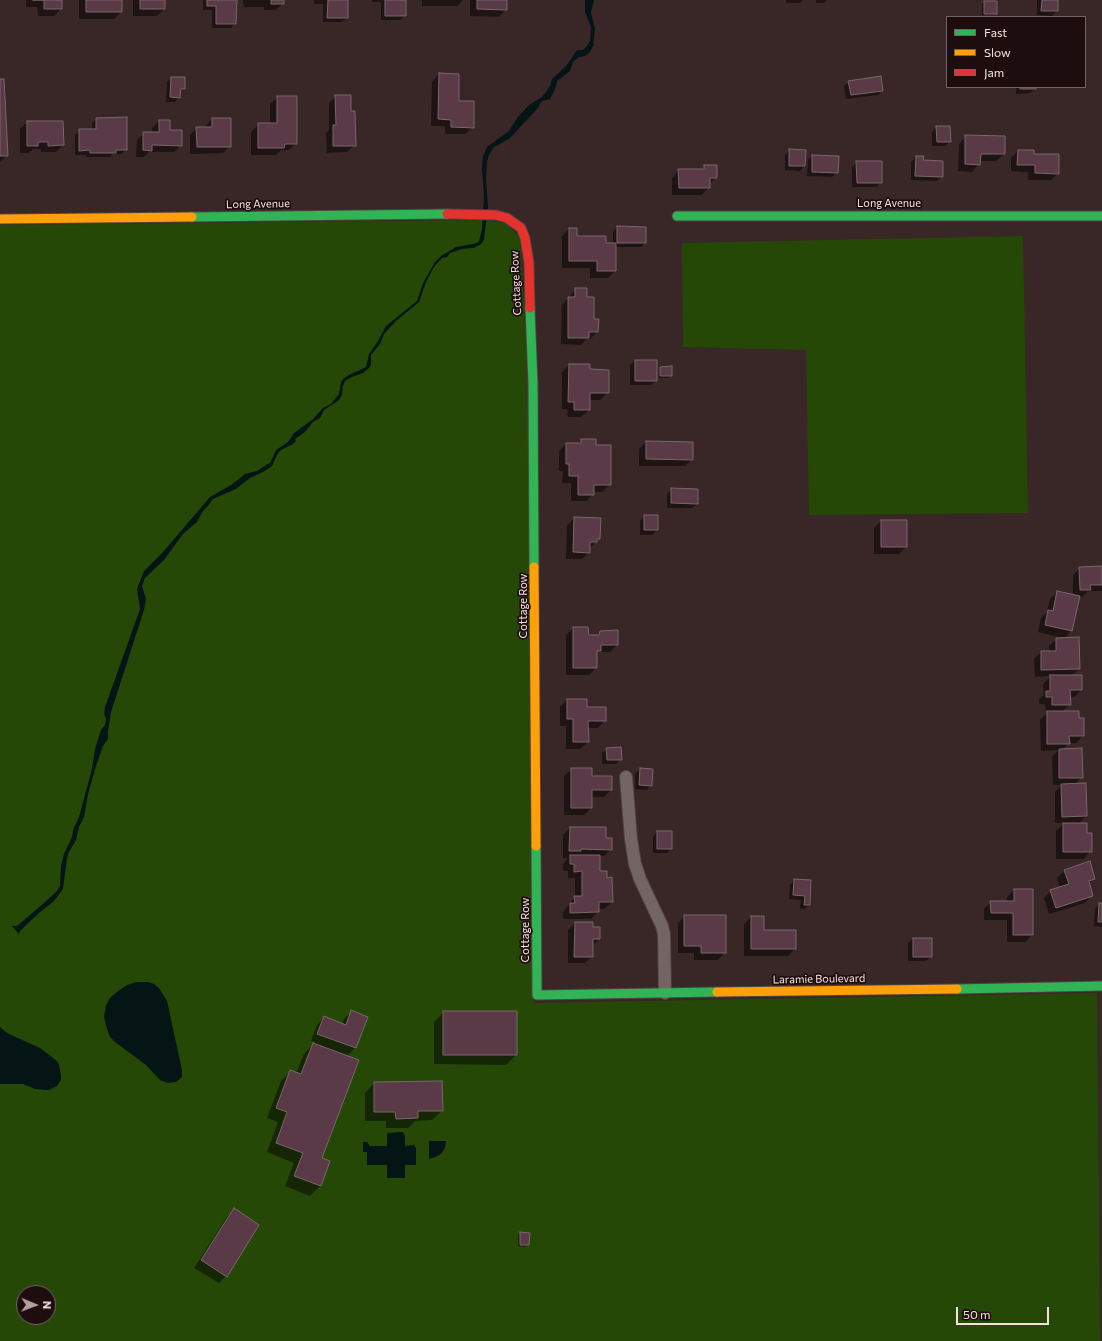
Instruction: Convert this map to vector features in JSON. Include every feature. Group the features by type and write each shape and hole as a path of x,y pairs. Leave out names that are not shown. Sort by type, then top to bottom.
{"street":[{"name":"Long Avenue","path":"0,219 477,214 496,215 514,222"},
{"name":"Long Avenue","path":"677,216 1102,216"},
{"name":"Cottage Row","path":"514,222 523,232 528,253 530,339 533,384 537,995"},
{"path":"626,777 631,839 635,864 640,879 663,930 665,993"},
{"name":"Laramie Boulevard","path":"537,995 1102,986"}],"green space":[{"path":"479,220 505,223 520,237 529,392 534,1003 1097,993 1100,1341 0,1341 0,225"},
{"path":"1023,236 1028,513 809,515 806,350 683,347 682,243"}],"shaded area":[{"path":"585,0 594,0 591,13 595,29 593,46 590,52 585,56 579,57 573,62 570,71 557,81 556,87 550,99 542,101 537,109 510,138 493,148 489,155 486,180 488,206 484,240 481,244 474,248 462,249 450,253 447,257 442,258 434,267 426,282 419,302 396,321 384,334 380,344 371,355 371,365 369,368 363,373 345,381 342,395 339,400 324,410 320,418 313,422 305,432 295,439 296,441 293,444 281,450 272,466 250,478 236,489 213,499 203,511 197,522 183,534 164,560 145,578 142,586 146,599 144,610 111,712 108,739 103,746 96,766 88,794 84,817 79,827 76,840 67,858 63,889 54,901 39,913 20,931 19,934 12,926 17,926 57,891 60,886 61,866 64,854 79,817 92,769 95,749 101,730 105,725 105,707 140,609 137,589 144,571 163,552 210,497 231,485 245,474 257,471 270,463 276,450 288,442 294,433 313,419 323,408 331,404 339,394 341,382 344,378 366,367 369,354 386,326 417,301 423,283 435,262 441,256 456,247 477,243 479,241 482,229 484,196 482,168 483,156 487,147 509,131 518,117 529,105 542,97 550,86 552,79 566,66 577,50 583,50 587,46 590,41 591,27 585,12"},
{"path":"136,982 148,982 154,984 159,988 167,1001 182,1070 182,1077 176,1082 168,1083 160,1080 146,1065 110,1037 104,1017 106,1005 110,998 117,992 127,985"},
{"path":"0,1027 7,1033 40,1048 57,1061 61,1080 57,1086 49,1090 45,1090 35,1089 23,1084 0,1084"},
{"path":"403,1132 405,1136 405,1146 414,1145 416,1148 416,1165 405,1165 405,1178 387,1178 387,1165 367,1165 367,1152 363,1152 363,1142 367,1142 370,1146 387,1146 387,1133"},
{"path":"429,1141 446,1141 445,1148 441,1154 429,1159"}],"building":[{"path":"44,0 62,0 62,9 44,9"},
{"path":"86,0 122,0 122,12 86,12"},
{"path":"140,0 165,0 165,9 140,9"},
{"path":"207,0 237,0 236,24 216,24 216,6 207,6"},
{"path":"271,0 284,0 284,4 271,4"},
{"path":"328,0 348,0 348,18 327,18"},
{"path":"385,0 406,0 406,16 385,16"},
{"path":"477,0 507,0 507,10 477,9"},
{"path":"1042,0 1058,0 1058,11 1041,11"},
{"path":"984,1 997,1 997,14 984,14"},
{"path":"439,73 459,74 459,101 474,101 474,128 451,127 451,120 438,119"},
{"path":"881,76 883,91 851,95 848,81"},
{"path":"171,77 185,77 185,89 181,89 180,98 170,97"},
{"path":"0,79 4,79 8,156 0,156"},
{"path":"1020,88 1036,88 1036,89"},
{"path":"335,95 351,95 351,111 355,111 356,146 333,146 333,125 336,125"},
{"path":"277,96 297,96 297,144 285,144 284,148 258,148 258,123 277,123"},
{"path":"127,117 127,150 116,150 116,153 90,153 90,150 79,151 79,129 96,129 96,118"},
{"path":"212,118 231,118 231,147 197,147 196,127 212,127"},
{"path":"159,120 170,120 170,130 182,130 182,146 152,145 152,151 143,150 143,132 159,132"},
{"path":"27,121 63,121 64,145 48,146 48,142 38,142 38,146 27,146"},
{"path":"936,126 950,126 951,142 937,142"},
{"path":"965,135 1005,136 1005,154 981,154 980,165 965,164"},
{"path":"789,149 806,150 805,166 789,166"},
{"path":"1018,150 1034,150 1034,154 1059,154 1059,174 1035,173 1035,165 1017,165"},
{"path":"812,155 839,156 838,173 812,172"},
{"path":"916,156 924,156 923,160 943,161 943,177 915,176"},
{"path":"856,161 882,161 882,183 857,183"},
{"path":"704,165 717,165 717,178 710,178 710,188 679,188 678,169 704,169"},
{"path":"617,226 646,227 646,243 617,243"},
{"path":"569,228 577,228 577,236 606,236 606,243 616,243 616,271 597,271 597,261 569,261"},
{"path":"575,288 587,288 587,297 594,297 594,319 599,319 598,332 589,332 589,338 568,338 568,297 575,297"},
{"path":"635,360 657,360 657,381 635,381"},
{"path":"569,364 590,364 590,369 609,370 609,393 590,393 590,410 574,410 574,402 568,402"},
{"path":"672,366 672,376 660,376 660,367"},
{"path":"581,439 596,439 596,445 611,445 611,485 594,485 594,495 578,495 578,476 569,476 569,464 566,464 566,443 581,443"},
{"path":"646,441 693,442 693,460 646,459"},
{"path":"671,488 698,489 698,504 671,503"},
{"path":"644,515 658,515 658,530 644,530"},
{"path":"574,517 601,518 600,539 597,539 597,542 590,542 590,553 573,552"},
{"path":"881,520 907,520 907,547 881,547"},
{"path":"1102,566 1102,585 1090,585 1091,590 1080,590 1079,567"},
{"path":"1057,591 1080,596 1072,631 1045,625 1048,610 1053,611"},
{"path":"573,627 588,627 589,635 599,635 600,631 618,630 618,645 601,645 601,651 597,651 597,668 573,668"},
{"path":"1079,637 1080,669 1041,670 1041,651 1056,651 1056,638"},
{"path":"1050,675 1082,675 1082,690 1070,690 1071,705 1052,705 1052,697 1046,697 1046,691 1050,691"},
{"path":"567,699 587,699 587,707 606,707 606,721 588,721 589,742 573,742 573,719 567,719"},
{"path":"1047,711 1079,711 1079,718 1084,718 1084,736 1069,736 1070,744 1047,744"},
{"path":"621,747 622,760 607,760 606,748"},
{"path":"1082,748 1083,778 1059,778 1059,749"},
{"path":"571,768 592,768 592,776 612,776 612,790 592,790 592,808 571,808"},
{"path":"640,768 653,769 652,786 639,785"},
{"path":"1086,783 1087,816 1062,817 1061,784"},
{"path":"1063,823 1087,823 1087,833 1092,833 1092,852 1063,852"},
{"path":"570,827 606,827 606,838 612,838 612,850 581,849 581,851 569,851"},
{"path":"657,831 672,831 672,849 657,849"},
{"path":"570,855 600,855 600,871 607,871 607,878 612,877 613,902 599,902 599,912 570,913 570,903 575,903 574,896 582,896 582,871 574,872 574,864 570,864"},
{"path":"1090,861 1095,879 1089,881 1093,896 1056,908 1050,890 1069,884 1064,870"},
{"path":"794,879 811,880 810,905 804,905 805,896 793,895"},
{"path":"1014,889 1033,889 1033,935 1013,935 1013,913 991,913 990,901 1014,901"},
{"path":"1099,903 1102,903 1102,922 1098,922"},
{"path":"684,915 726,915 726,953 701,953 701,946 684,946"},
{"path":"751,916 764,916 764,930 796,930 796,949 751,949"},
{"path":"575,922 593,922 593,927 600,927 600,939 593,939 593,957 574,957"},
{"path":"913,938 932,938 932,957 913,957"},
{"path":"351,1010 368,1017 356,1048 317,1034 324,1016 346,1025"},
{"path":"443,1011 517,1011 517,1055 443,1055"},
{"path":"313,1043 359,1060 322,1158 330,1161 321,1186 294,1176 303,1153 276,1143 287,1112 276,1108 290,1070 301,1074"},
{"path":"442,1081 443,1111 418,1111 418,1118 396,1119 395,1112 374,1112 374,1082"},
{"path":"234,1208 259,1225 227,1277 201,1260"},
{"path":"520,1232 530,1233 529,1245 520,1245"}],"traffic: fast":[{"path":"192,217 447,214"},
{"path":"677,216 1102,216"},
{"path":"530,308 533,384 534,567"},
{"path":"536,846 537,995 717,992"},
{"path":"957,989 1102,986"}],"traffic: slow":[{"path":"0,219 192,217"},
{"path":"534,567 536,846"},
{"path":"717,992 957,989"}],"traffic: jam":[{"path":"447,214 496,215 507,218 521,228 525,238 529,263 530,308"}]}
